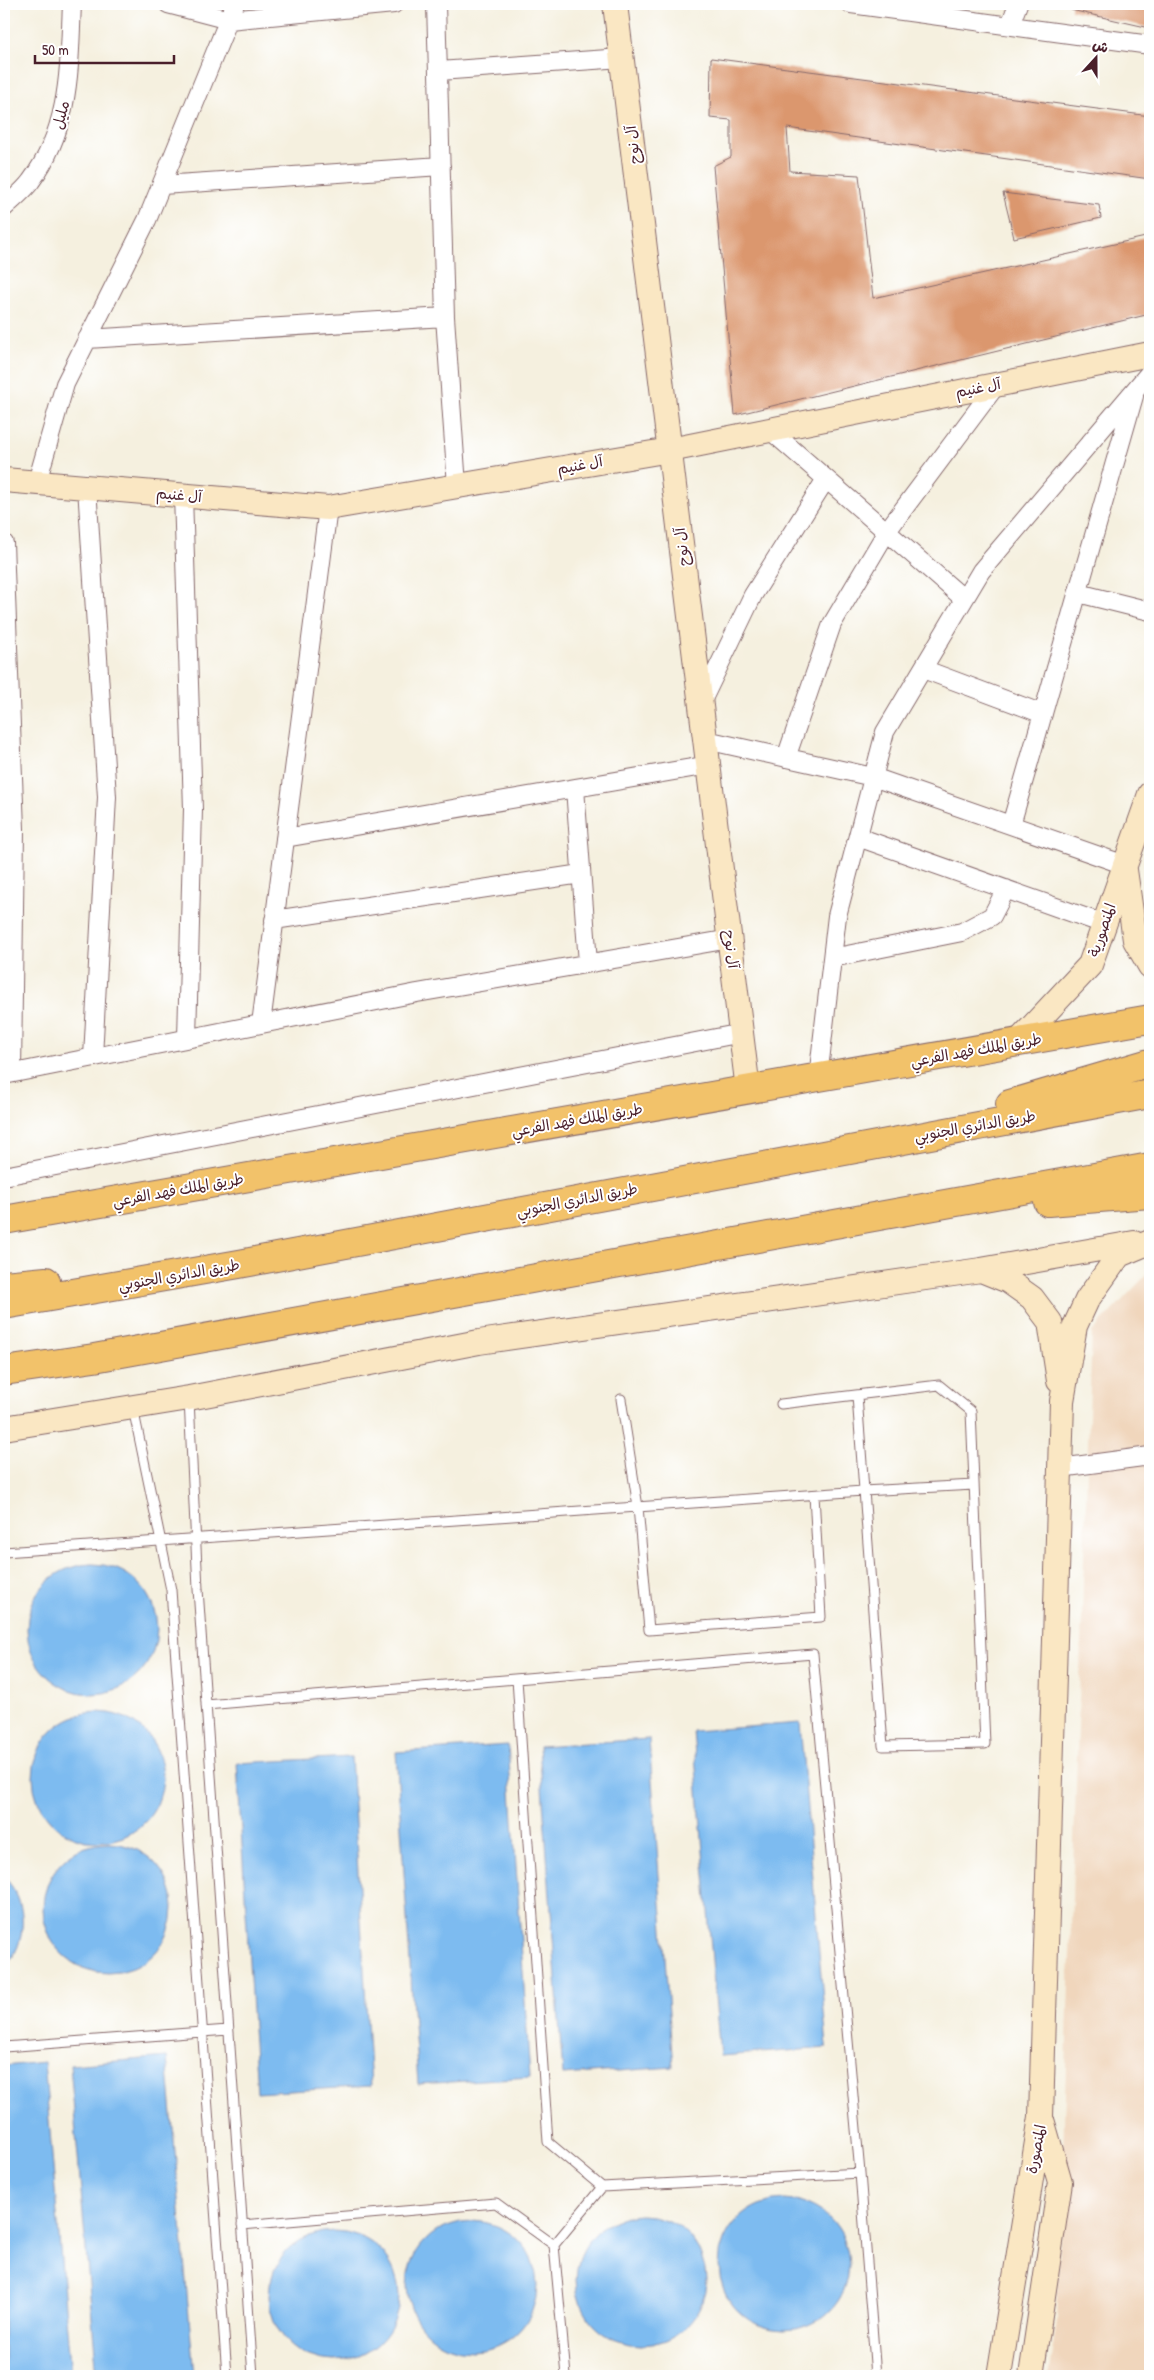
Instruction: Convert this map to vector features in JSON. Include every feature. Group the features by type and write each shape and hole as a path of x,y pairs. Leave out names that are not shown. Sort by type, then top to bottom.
{"main road":[{"name":"آل نوح","path":"616,4 748,1090"},
{"name":"آل غنيم","path":"4,480 328,508 670,450 1150,354"},
{"name":"المنصورية","path":"1016,1043 1090,964 1150,794"},
{"path":"1125,865 1135,940 1150,966"},
{"name":"طريق الملك فهد الفرعي","path":"4,1220 1150,1020"},
{"path":"866,1146 1150,1063"},
{"name":"طريق الدائري الجنوبي","path":"4,1305 239,1264 1150,1094"},
{"path":"4,1371 94,1358 1150,1167"},
{"path":"820,1227 1150,1194"},
{"path":"4,1428 189,1398 479,1342 980,1270 1150,1242"},
{"path":"1042,2117 1062,1401 1075,1326 1087,1300 1118,1255 1150,1242"},
{"path":"4,1285 239,1264"},
{"path":"980,1270 1008,1281 1032,1298 1050,1322 1062,1401"},
{"name":"المنصورة","path":"999,2376 1042,2117"},
{"name":"المنصورة","path":"1031,2376 1060,2182 1042,2117"}],"street":[{"name":"مليل","path":"4,208 31,181 55,137 68,89 72,4"},
{"path":"168,4 232,12 394,4"},
{"path":"436,4 445,317 457,486"},
{"path":"851,4 1150,45"},
{"path":"1010,25 1018,4"},
{"path":"37,482 65,384 147,220 232,12"},
{"path":"439,71 622,58"},
{"path":"162,185 441,166"},
{"path":"87,339 445,317"},
{"path":"818,1078 837,916 885,732 981,571 1150,372"},
{"path":"786,758 832,624 886,531 997,384"},
{"path":"1011,825 1137,388"},
{"path":"770,430 964,599"},
{"path":"701,703 752,595 826,479"},
{"path":"88,487 107,796 93,1057"},
{"path":"183,495 193,808 187,1038"},
{"path":"261,1024 328,508"},
{"path":"4,543 15,829 8,1074 417,993 730,938"},
{"path":"1078,593 1150,611"},
{"path":"923,669 1043,714"},
{"path":"706,740 873,777 1125,865"},
{"path":"285,838 709,765"},
{"path":"575,788 588,963"},
{"path":"858,837 1104,924"},
{"path":"274,920 581,874"},
{"path":"832,958 962,932 992,916 1006,890"},
{"path":"4,1176 742,1032"},
{"path":"1060,1468 1150,1456"}],"lane":[{"path":"781,1404 939,1385 971,1411 985,1744 883,1746 857,1396"},
{"path":"189,1398 206,1705 253,2376"},
{"path":"621,1399 638,1507 649,1630 821,1617 814,1495"},
{"path":"132,1408 171,1590 228,2376"},
{"path":"4,1552 864,1491 974,1486"},
{"path":"206,1705 813,1654 860,2173 876,2376"},
{"path":"517,1679 548,2142 602,2187 860,2173"},
{"path":"4,2047 228,2030"},
{"path":"566,2376 554,2245 602,2187"},
{"path":"242,2225 496,2203 554,2245"}],"shaded area":[{"path":"1150,1271 1150,2376 1048,2376 1057,2322 1092,1332"}],"water":[{"path":"92,1564 105,1565 117,1569 138,1583 152,1604 156,1616 156,1642 152,1654 138,1675 117,1689 105,1693 92,1694 79,1693 67,1689 46,1675 32,1654 28,1642 27,1629 28,1616 32,1604 46,1583 67,1569 79,1565"},
{"path":"98,1712 111,1713 123,1717 144,1731 158,1752 162,1764 162,1790 158,1802 144,1823 123,1837 111,1841 98,1842 85,1841 73,1837 52,1823 38,1802 34,1790 33,1777 34,1764 38,1752 52,1731 73,1717 85,1713"},
{"path":"800,1723 827,2048 720,2056 693,1731"},
{"path":"649,1739 673,2067 563,2075 539,1746"},
{"path":"508,1745 530,2077 418,2084 396,1752"},
{"path":"351,1757 371,2086 257,2093 237,1763"},
{"path":"108,1843 121,1844 133,1848 154,1862 168,1883 172,1895 172,1921 168,1933 154,1954 133,1968 121,1972 108,1973 95,1972 83,1968 62,1954 48,1933 44,1921 43,1908 44,1895 48,1883 62,1862 83,1848 95,1844"},
{"path":"4,1877 18,1898 22,1922 18,1947 4,1968"},
{"path":"167,2057 194,2376 97,2376 70,2065"},
{"path":"44,2062 71,2376 4,2376 4,2066"},
{"path":"784,2200 797,2201 809,2205 830,2219 844,2240 848,2252 848,2278 844,2290 830,2311 809,2325 797,2329 784,2330 771,2329 759,2325 738,2311 724,2290 720,2278 719,2265 720,2252 724,2240 738,2219 759,2205 771,2201"},
{"path":"641,2215 654,2216 666,2220 687,2234 701,2255 705,2267 705,2293 701,2305 687,2326 666,2340 654,2344 641,2345 628,2344 616,2340 595,2326 581,2305 577,2293 576,2280 577,2267 581,2255 595,2234 616,2220 628,2216"},
{"path":"472,2221 485,2222 497,2226 518,2240 532,2261 536,2273 536,2299 532,2311 518,2332 497,2346 485,2350 472,2351 459,2350 447,2346 426,2332 412,2311 408,2299 407,2286 408,2273 412,2261 426,2240 447,2226 459,2222"},
{"path":"334,2231 347,2232 359,2236 380,2250 394,2271 398,2283 398,2309 394,2321 380,2342 359,2356 347,2360 334,2361 321,2360 309,2356 288,2342 274,2321 270,2309 269,2296 270,2283 274,2271 288,2250 309,2236 321,2232"},
{"path":"794,2367 815,2369 830,2376 764,2376 773,2371"}],"building":[{"path":"1071,4 1150,4 1150,28 1071,10"},
{"path":"711,58 1150,116 1150,179 787,128 790,171 859,175 873,298 1150,236 1150,314 735,415 713,166 731,157 731,120 710,118"},
{"path":"1003,193 1099,205 1101,218 1014,238"}]}
